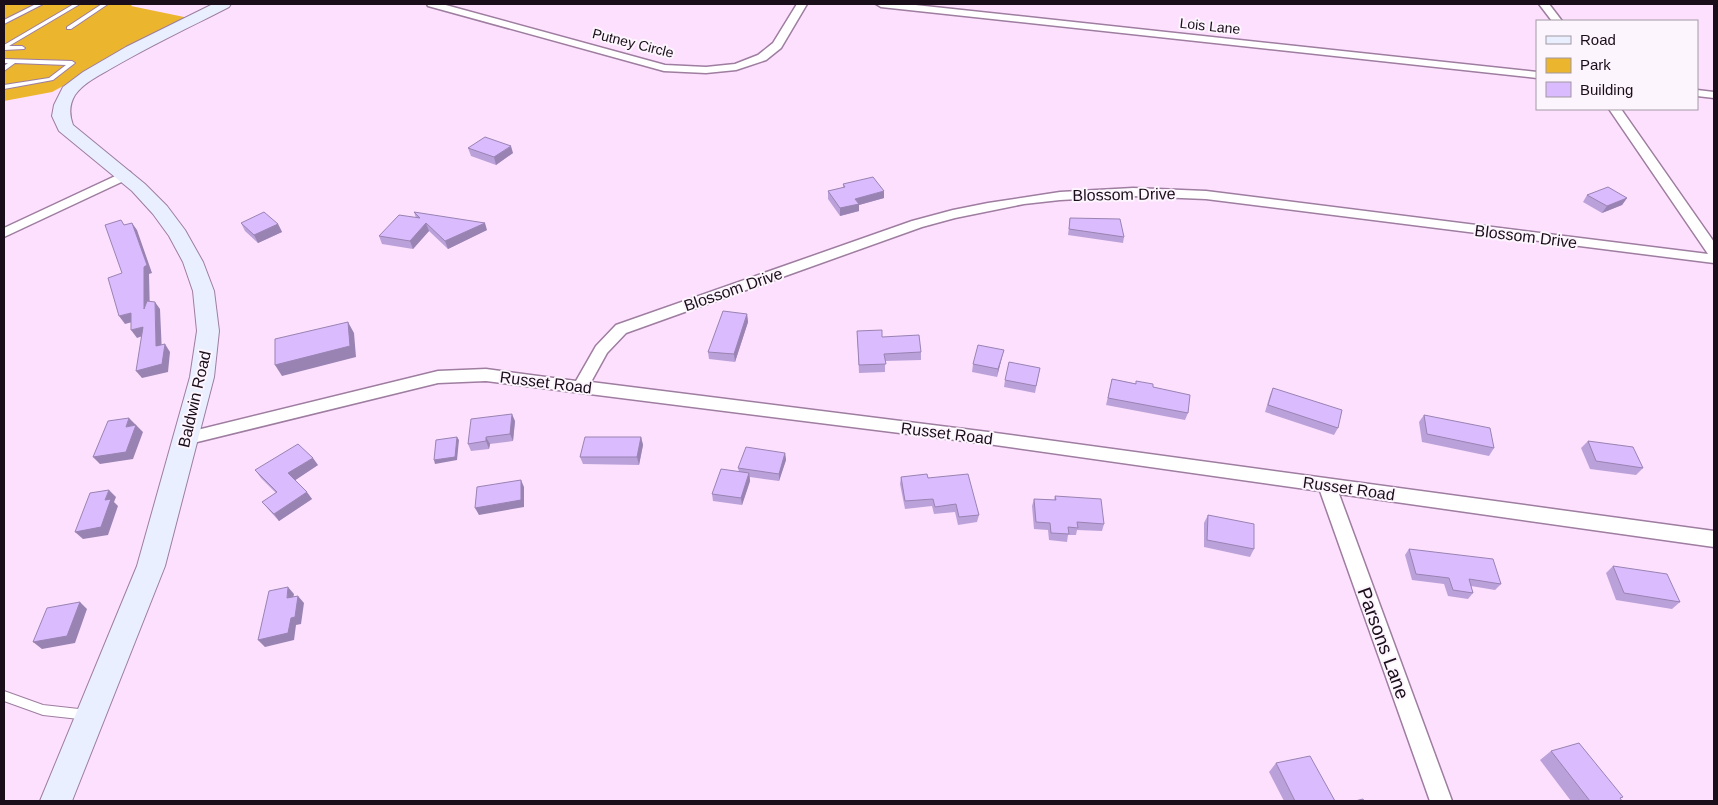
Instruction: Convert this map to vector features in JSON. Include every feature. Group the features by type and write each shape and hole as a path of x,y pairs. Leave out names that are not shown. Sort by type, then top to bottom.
{"street":[{"name":"Baldwin Road","path":"56,801 152,566 184,439 202,377 207,350 208,325 206,301 201,280 183,242 166,215 126,175 64,126 61,116 62,105 69,91 113,60 224,4"},
{"name":"Putney Circle","path":"432,4 664,68 692,70 742,65 765,55 774,49 802,4"},
{"name":"Lois Lane","path":"881,4 1536,75"},
{"path":"1544,4 1556,20"},
{"path":"1698,93 1714,95"},
{"path":"1616,110 1714,252"},
{"path":"4,233 126,175"},
{"name":"Blossom Drive","path":"581,386 601,350 612,336 621,329 918,224 960,212 1044,197 1128,191 1206,195 1714,259"},
{"name":"Russet Road","path":"184,439 438,377 486,375 988,438 1714,539"},
{"name":"Parsons Lane","path":"1327,486 1441,801"}],"lane":[{"path":"4,22 40,4"},
{"path":"4,47 76,4"},
{"path":"69,28 105,4"},
{"path":"4,47 22,48"},
{"path":"4,61 72,63 51,78 4,87"},
{"path":"4,69 14,61"},
{"path":"4,696 43,710 90,716"}],"green space":[{"path":"4,4 133,4 131,6 189,18 52,92 4,101"}],"building":[{"path":"485,137 511,146 494,157 468,148"},
{"path":"873,177 884,191 855,199 859,204 840,208 828,191 845,187 843,184"},
{"path":"1608,187 1627,198 1607,206 1587,195"},
{"path":"264,212 278,224 254,235 241,223"},
{"path":"414,212 485,223 445,241 426,223 410,241 379,236 399,215 420,218"},
{"path":"1070,218 1120,219 1124,237 1069,229"},
{"path":"121,220 124,225 132,223 147,265 144,267 144,309 147,301 155,302 156,346 165,344 162,364 136,371 143,327 131,330 131,313 119,316 108,278 122,273 105,225"},
{"path":"723,311 747,314 734,354 708,352"},
{"path":"348,322 350,346 275,365 275,339"},
{"path":"882,330 882,337 919,335 921,352 884,354 886,364 859,365 857,331"},
{"path":"978,345 1004,350 998,369 973,364"},
{"path":"1009,362 1040,368 1036,386 1005,380"},
{"path":"1112,379 1136,384 1136,381 1153,384 1153,387 1190,395 1188,413 1108,398"},
{"path":"1273,388 1342,410 1338,428 1268,405"},
{"path":"512,414 510,434 486,437 486,441 468,444 471,419"},
{"path":"1424,415 1490,428 1494,448 1427,434"},
{"path":"129,418 126,427 136,425 126,452 93,457 108,421"},
{"path":"457,437 455,457 434,460 436,440"},
{"path":"585,437 641,437 637,457 580,457"},
{"path":"1588,441 1633,447 1643,468 1596,461"},
{"path":"298,444 313,458 288,473 307,492 274,514 262,502 277,492 255,470"},
{"path":"746,447 785,453 779,474 738,468"},
{"path":"721,469 749,473 741,498 712,494"},
{"path":"927,474 928,478 968,474 979,515 959,517 956,504 935,507 933,499 905,501 901,477"},
{"path":"521,480 521,500 475,508 477,487"},
{"path":"109,490 105,500 111,499 101,527 75,532 90,493"},
{"path":"1055,496 1101,499 1104,524 1077,522 1078,528 1068,527 1069,534 1051,533 1050,523 1036,522 1034,499 1056,500"},
{"path":"1208,515 1254,524 1254,549 1207,540"},
{"path":"1409,549 1493,559 1501,584 1469,579 1473,593 1453,590 1449,578 1416,574"},
{"path":"1613,566 1667,574 1680,602 1624,593"},
{"path":"288,587 287,598 298,596 295,617 291,618 288,633 258,640 269,591"},
{"path":"80,602 67,636 33,642 47,608"},
{"path":"1579,743 1623,797 1620,798 1622,801 1590,801 1551,751"},
{"path":"1310,756 1335,801 1295,801 1276,763"}]}
